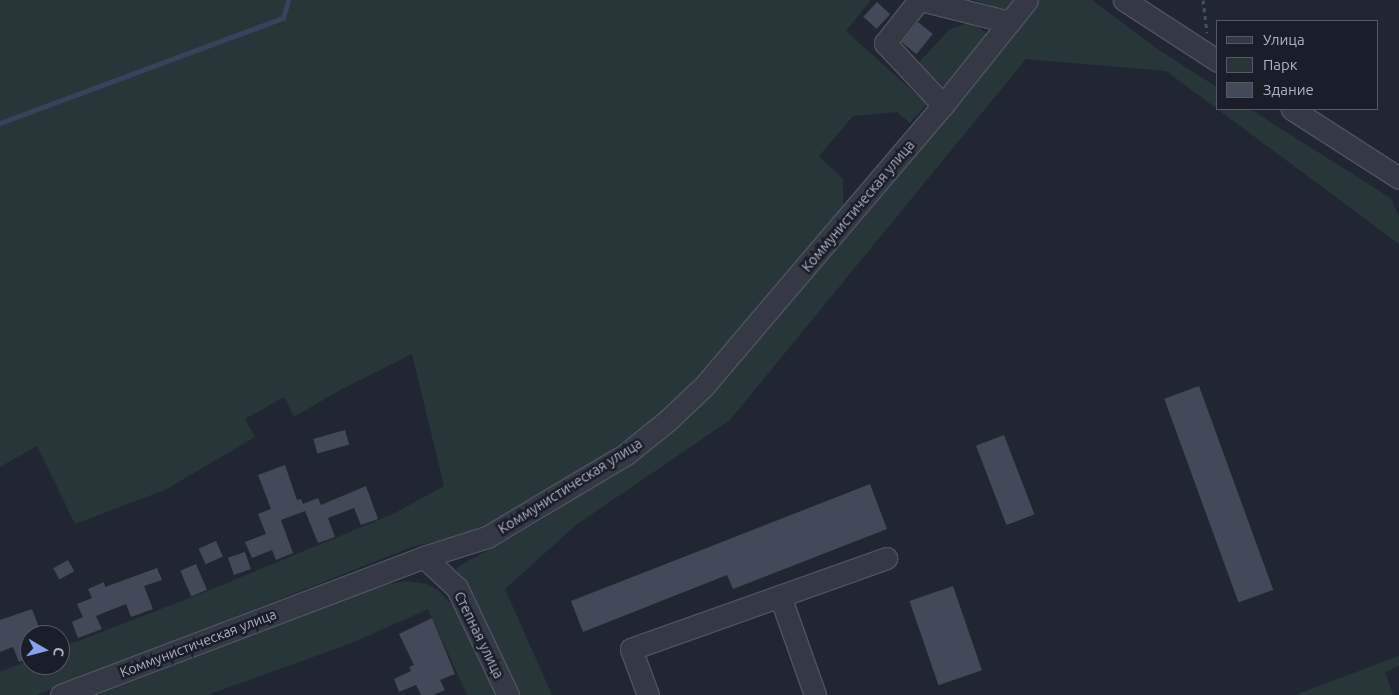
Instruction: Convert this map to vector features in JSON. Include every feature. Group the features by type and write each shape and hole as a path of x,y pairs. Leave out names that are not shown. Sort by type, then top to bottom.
{"street":[{"path":"943,105 885,43 920,0 1009,22"},
{"name":"Коммунистическая улица","path":"61,695 424,557 487,537 626,454 667,421 703,387 726,361 943,105 1027,0"},
{"path":"1124,0 1213,51"},
{"path":"1294,110 1399,178"},
{"name":"Степная улица","path":"424,557 457,588 508,695"},
{"path":"648,695 631,649 886,558"},
{"path":"780,596 815,695"}],"path":[{"path":"1203,0 1213,51"}],"green space":[{"path":"0,0 871,0 846,31 927,104 910,123 897,112 853,116 819,156 843,179 843,208 677,399 642,428 563,484 480,531 412,547 37,695 0,695 0,672 20,664 20,675 70,675 70,644 210,590 393,514 444,486 412,354 340,390 294,417 284,397 245,419 255,437 165,490 75,524 37,446 0,467"},
{"path":"973,0 1015,0 1007,10"},
{"path":"1036,0 1092,0 1156,48 1216,87 1216,108 1166,71 1026,59 730,420 576,525 505,589 552,695 518,695 456,568 540,521 626,465"},
{"path":"967,23 980,28 989,36 945,88 918,63 949,30"},
{"path":"1219,110 1252,110 1392,199 1399,218 1399,244"},
{"path":"407,581 427,584 439,591 453,606 497,695 467,695 428,609 352,643 207,695 97,695 382,585"},
{"path":"1399,656 1399,666 1385,672 1393,695 1295,695"}],"building":[{"path":"877,2 890,14 877,29 863,17"},
{"path":"918,22 933,34 916,54 902,42"},
{"path":"1199,386 1273,590 1238,603 1164,399"},
{"path":"345,430 349,444 317,454 313,439"},
{"path":"1004,435 1034,514 1006,525 976,446"},
{"path":"285,465 297,500 301,499 303,504 318,498 321,505 366,486 378,519 361,525 354,508 328,518 335,537 318,543 305,511 281,520 293,553 276,560 272,550 252,558 245,542 266,534 258,514 271,509 258,475"},
{"path":"870,484 887,529 733,589 727,575 583,632 571,601"},
{"path":"216,541 223,557 206,564 199,549"},
{"path":"245,552 251,569 234,575 228,558"},
{"path":"68,560 74,571 59,580 53,568"},
{"path":"196,564 207,590 191,596 180,571"},
{"path":"157,568 162,580 144,586 153,609 131,617 126,604 96,616 102,629 78,638 72,622 83,617 77,604 92,598 88,589 104,582 105,587"},
{"path":"953,586 982,670 938,685 910,601"},
{"path":"32,609 38,625 20,625 20,662 13,647 0,652 0,620"},
{"path":"432,618 455,674 440,680 445,690 433,695 421,695 416,685 399,692 394,679 411,671 409,667 414,665 399,634"}],"waterway":[{"path":"0,123 283,18 288,0"}]}
